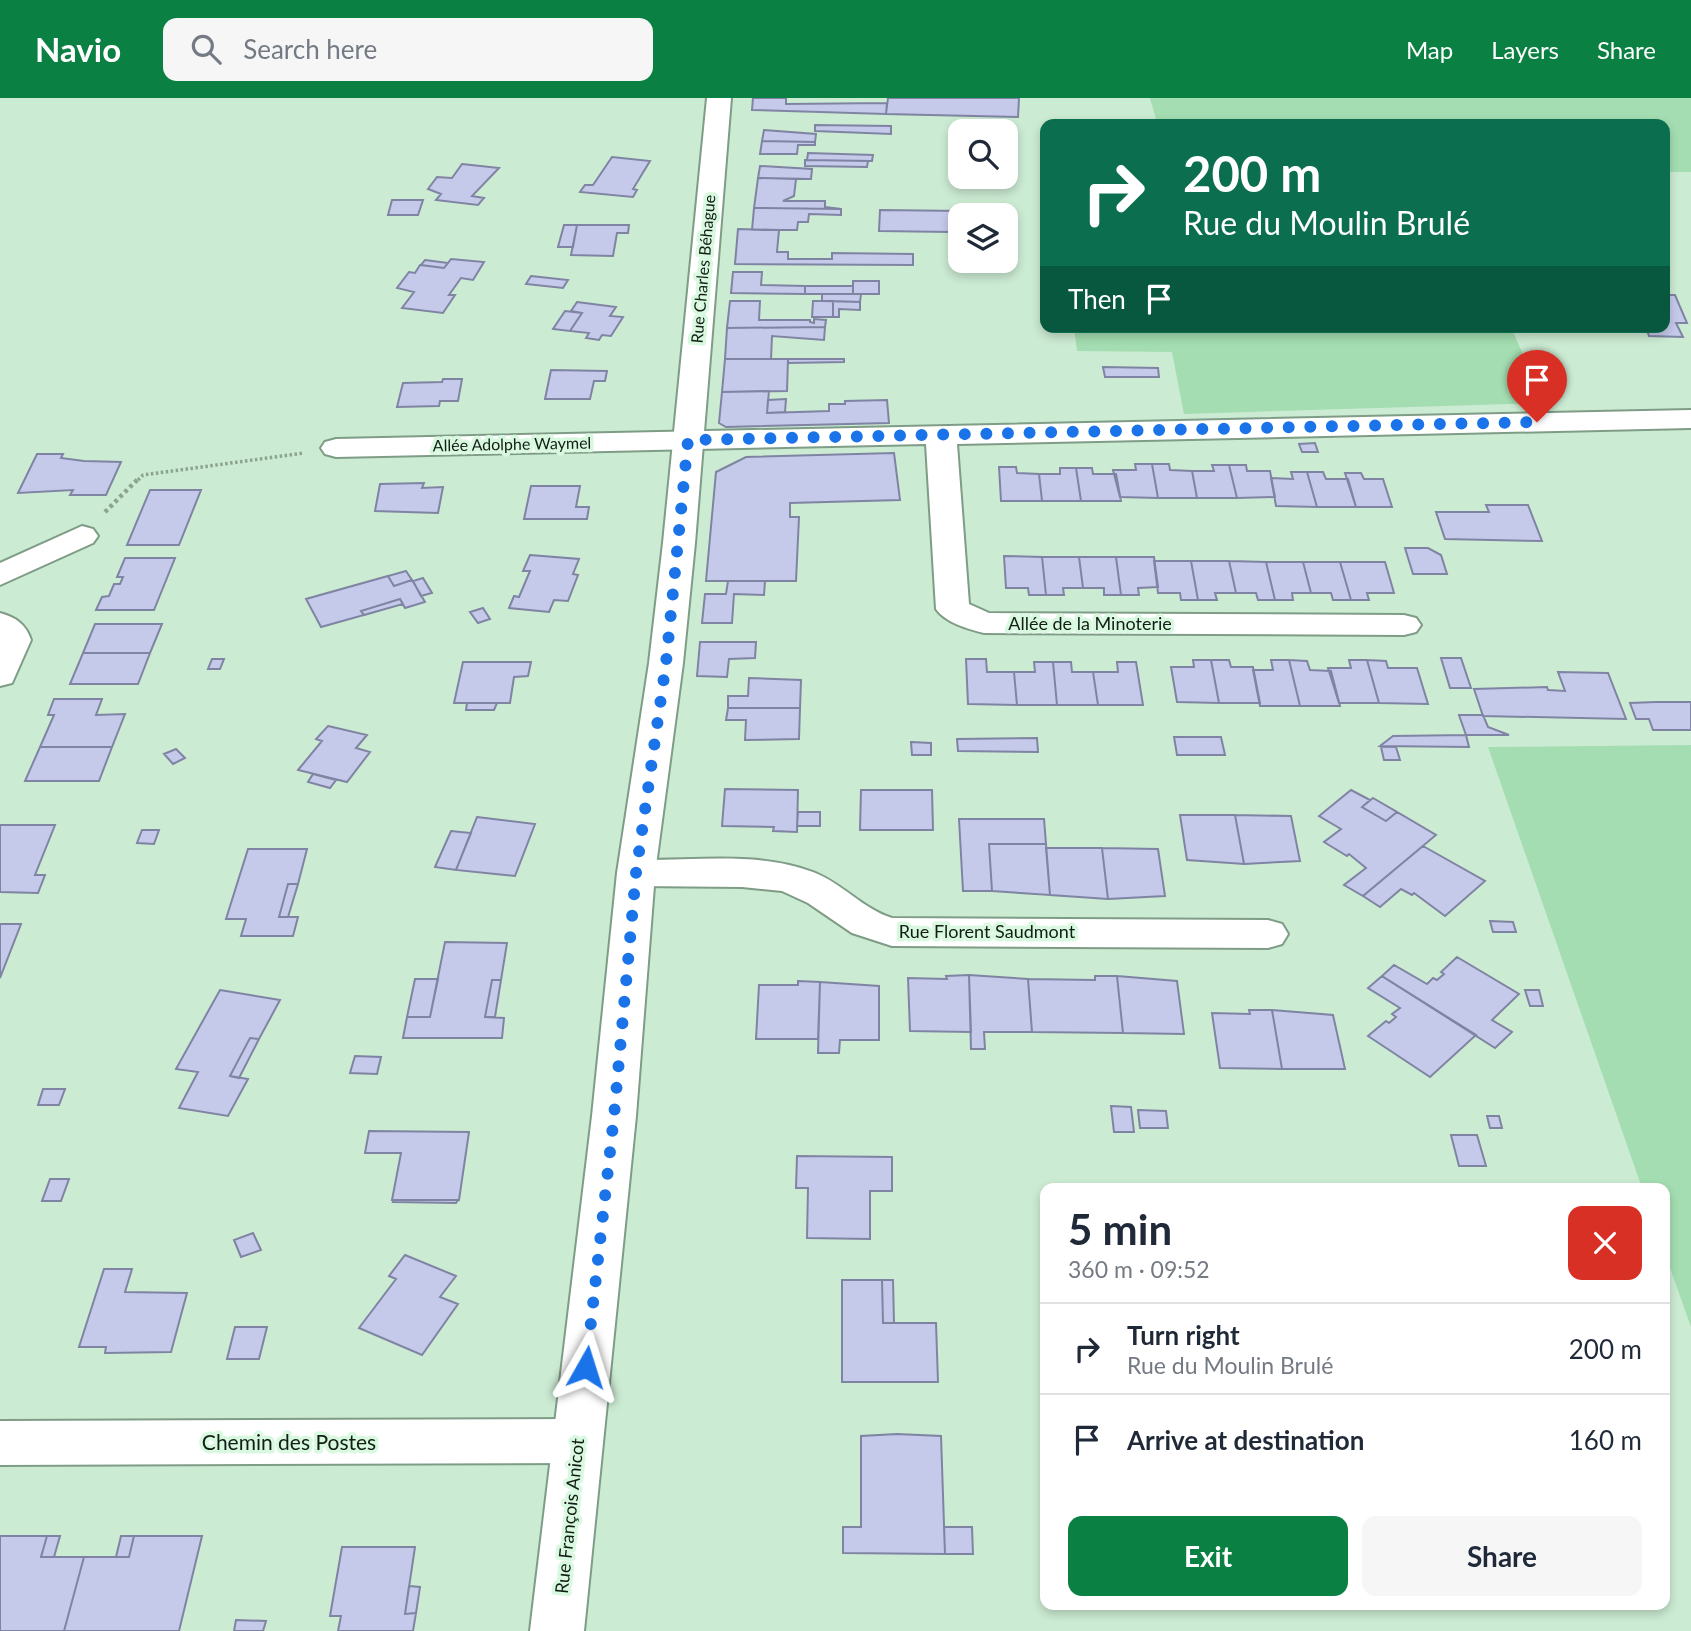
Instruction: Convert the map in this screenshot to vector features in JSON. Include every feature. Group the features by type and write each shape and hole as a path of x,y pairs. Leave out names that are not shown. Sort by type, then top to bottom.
{"street":[{"name":"Rue Charles Béhague","path":"688,440 719,98"},
{"name":"Allée Adolphe Waymel","path":"336,448 1691,419"},
{"name":"Allée de la Minoterie","path":"941,436 953,609 984,623 1404,625"},
{"name":"Rue François Anicot","path":"557,1631 614,1116 636,873 666,663 688,440"},
{"path":"0,575 82,536"},
{"path":"0,623 12,633 14,640 0,675"},
{"name":"Rue Florent Saudmont","path":"636,873 789,878 819,892 855,919 878,930 892,932 1268,934"},
{"name":"Chemin des Postes","path":"0,1443 578,1441"}],"path":[{"path":"82,536 143,475 336,448"}],"green space":[{"path":"1150,98 1691,98 1691,172 1670,172 1670,119 1156,119"},
{"path":"1075,333 1514,333 1544,403 1184,414 1172,352 1077,351"},
{"path":"1691,745 1691,1327 1670,1268 1670,1183 1640,1183 1488,747"}],"building":[{"path":"753,98 786,98 786,104 887,103 886,114 752,110"},
{"path":"888,98 1019,98 1018,117 886,114"},
{"path":"815,125 891,126 891,134 815,131"},
{"path":"764,130 816,134 815,142 762,141"},
{"path":"762,141 815,142 815,145 798,145 797,154 760,154"},
{"path":"808,153 873,155 872,161 807,160"},
{"path":"612,157 650,161 633,189 637,190 633,197 580,192 585,185 593,185"},
{"path":"805,160 868,161 867,167 805,166"},
{"path":"462,164 499,168 472,196 484,198 478,205 436,200 441,194 428,189 437,177 452,178"},
{"path":"760,166 812,169 811,179 758,178"},
{"path":"758,178 796,179 794,196 783,201 825,201 825,207 841,209 754,208"},
{"path":"392,200 423,200 418,215 388,215"},
{"path":"754,208 841,209 841,215 809,214 808,222 798,222 797,230 752,230"},
{"path":"880,210 948,211 948,232 879,231"},
{"path":"564,225 577,225 573,247 558,247"},
{"path":"577,225 629,225 628,233 617,233 613,256 571,255"},
{"path":"738,229 779,230 777,252 788,252 788,259 832,259 832,253 913,254 913,265 735,264"},
{"path":"451,259 484,262 473,280 461,278 449,295 455,295 443,313 402,308 414,292 397,288 409,272 415,273 420,265 444,268"},
{"path":"425,260 448,263 444,268 421,265"},
{"path":"733,272 762,272 761,285 805,286 805,294 731,293"},
{"path":"531,276 568,280 563,288 526,284"},
{"path":"853,281 879,281 879,294 853,294"},
{"path":"805,286 853,286 853,294 805,294"},
{"path":"822,294 861,294 860,302 822,301"},
{"path":"1670,295 1675,295 1687,323 1676,323 1683,337 1649,336 1648,333 1670,333"},
{"path":"730,301 760,301 759,320 810,320 814,323 814,319 826,320 825,327 727,328"},
{"path":"813,301 833,301 833,317 812,317"},
{"path":"833,301 860,302 860,310 839,309 839,317 833,317"},
{"path":"577,302 616,307 610,316 623,317 611,336 602,335 599,340 586,338 589,333 570,331 582,313 571,311"},
{"path":"565,311 582,313 570,331 553,329"},
{"path":"825,327 824,340 772,336 771,359 725,359 727,328"},
{"path":"725,359 788,359 787,391 722,392"},
{"path":"788,359 844,359 844,362 788,363"},
{"path":"1103,367 1158,368 1159,377 1105,377"},
{"path":"551,370 607,371 605,381 594,381 590,399 545,399"},
{"path":"443,379 462,379 458,401 440,401 439,406 397,407 403,383 442,382"},
{"path":"769,391 767,413 829,411 829,404 887,400 889,423 726,427 719,423 722,392"},
{"path":"786,399 785,412 767,413 768,400"},
{"path":"1315,443 1318,452 1302,452 1299,444"},
{"path":"894,453 900,500 790,503 790,517 799,517 796,581 706,581 716,472 746,457"},
{"path":"37,454 63,454 61,458 84,461 121,462 106,495 70,495 73,490 18,493"},
{"path":"1135,464 1152,464 1158,498 1120,497 1113,470 1136,470"},
{"path":"1152,464 1169,464 1170,470 1192,471 1197,498 1158,498"},
{"path":"1212,465 1229,465 1237,498 1197,498 1192,471 1214,471"},
{"path":"1229,465 1246,465 1247,471 1270,471 1275,497 1237,498"},
{"path":"999,467 1016,467 1017,473 1039,474 1042,501 1001,501"},
{"path":"1060,468 1076,468 1081,501 1042,501 1039,474 1060,474"},
{"path":"1076,468 1092,468 1093,474 1116,474 1121,501 1081,501"},
{"path":"1291,472 1307,472 1317,507 1276,506 1271,478 1293,479"},
{"path":"1307,472 1323,472 1326,479 1348,479 1356,507 1317,507"},
{"path":"1345,473 1361,473 1364,479 1383,479 1392,507 1356,507"},
{"path":"424,483 422,488 443,487 438,513 375,511 380,484"},
{"path":"531,486 580,486 576,507 589,507 587,519 524,519"},
{"path":"150,490 201,490 179,545 127,545"},
{"path":"1486,505 1528,505 1542,541 1445,539 1436,512 1489,512"},
{"path":"1405,548 1428,548 1441,555 1447,574 1413,574"},
{"path":"530,555 579,559 573,574 578,575 568,601 554,600 549,612 509,608 514,596 519,597 530,571 523,571"},
{"path":"1004,556 1042,557 1046,595 1029,595 1028,588 1006,588"},
{"path":"1042,557 1079,557 1083,588 1063,588 1064,595 1046,595"},
{"path":"1079,557 1116,557 1121,595 1104,595 1104,588 1083,588"},
{"path":"1116,557 1154,557 1158,587 1138,588 1139,595 1121,595"},
{"path":"125,558 175,558 154,610 96,610 102,597 109,596 114,584 120,584 123,577 117,577"},
{"path":"1154,561 1191,561 1198,600 1181,600 1180,593 1158,593"},
{"path":"1191,561 1229,561 1236,593 1215,593 1217,600 1198,600"},
{"path":"1229,561 1266,562 1275,600 1258,600 1256,593 1236,593"},
{"path":"1266,562 1303,562 1311,593 1292,593 1293,600 1275,600"},
{"path":"1303,562 1340,562 1351,600 1333,600 1331,593 1311,593"},
{"path":"1340,562 1385,562 1394,593 1367,593 1369,600 1351,600"},
{"path":"406,571 412,580 394,586 388,576"},
{"path":"388,576 394,586 412,580 425,602 405,608 400,599 361,611 364,615 321,627 306,599"},
{"path":"423,578 432,593 421,596 413,581"},
{"path":"728,581 765,581 764,595 734,594 732,623 702,623 705,594 726,594"},
{"path":"400,599 403,604 364,615 361,611"},
{"path":"483,608 490,619 478,623 470,612"},
{"path":"95,624 162,624 150,653 83,653"},
{"path":"700,642 756,642 755,658 729,659 727,677 697,676"},
{"path":"83,653 150,653 138,684 70,684"},
{"path":"1441,658 1461,658 1471,688 1450,688"},
{"path":"212,659 224,659 220,669 208,669"},
{"path":"966,659 986,659 987,672 1014,672 1017,705 968,704"},
{"path":"1193,660 1211,660 1219,703 1177,702 1171,667 1194,667"},
{"path":"1211,660 1229,660 1231,667 1253,667 1260,703 1219,703"},
{"path":"1271,660 1289,660 1300,706 1260,706 1253,670 1273,670"},
{"path":"1289,660 1307,661 1310,670 1331,671 1340,706 1300,706"},
{"path":"1349,660 1367,660 1379,703 1339,703 1328,668 1351,668"},
{"path":"1367,660 1386,661 1388,668 1417,668 1428,704 1379,703"},
{"path":"463,662 531,662 528,676 514,677 510,703 454,703"},
{"path":"1034,662 1053,662 1057,705 1017,705 1014,672 1035,672"},
{"path":"1053,662 1071,662 1072,672 1093,672 1098,705 1057,705"},
{"path":"1117,662 1136,662 1143,705 1098,705 1093,672 1118,672"},
{"path":"1558,672 1608,673 1626,719 1483,716 1474,689 1547,687 1548,690 1565,691"},
{"path":"749,678 801,680 800,708 728,708 728,696 748,696"},
{"path":"54,699 102,699 96,715 125,714 112,747 40,747 54,715 48,715"},
{"path":"1691,702 1691,730 1653,730 1649,719 1636,719 1630,703"},
{"path":"467,703 497,703 494,710 466,710"},
{"path":"728,708 800,708 799,739 745,740 746,720 726,720"},
{"path":"1459,715 1483,715 1488,727 1509,735 1466,735"},
{"path":"328,726 367,735 356,748 370,752 347,782 298,770 322,741 316,739"},
{"path":"1466,735 1469,747 1380,746 1393,736"},
{"path":"1174,737 1221,737 1225,755 1177,755"},
{"path":"1037,738 1038,752 958,751 957,739"},
{"path":"911,742 931,743 931,755 912,755"},
{"path":"40,747 112,747 99,781 25,781"},
{"path":"1381,747 1396,747 1400,760 1384,760"},
{"path":"176,749 185,758 173,764 164,754"},
{"path":"313,774 336,780 330,788 308,782"},
{"path":"725,789 798,790 797,832 773,831 774,827 722,826"},
{"path":"861,790 932,790 933,830 860,830"},
{"path":"1351,790 1370,800 1362,807 1386,821 1397,812 1436,835 1363,896 1344,885 1366,868 1349,854 1347,856 1324,842 1341,829 1319,816"},
{"path":"1373,798 1397,812 1386,821 1362,807"},
{"path":"798,812 820,812 820,826 797,826"},
{"path":"1180,815 1235,815 1244,864 1187,860"},
{"path":"1235,815 1291,816 1300,861 1244,864"},
{"path":"477,817 535,824 515,876 456,870"},
{"path":"959,819 1044,819 1046,844 989,844 992,891 963,891"},
{"path":"0,825 55,825 35,875 45,875 38,893 0,892"},
{"path":"142,830 159,830 154,844 137,843"},
{"path":"451,831 471,833 456,870 435,867"},
{"path":"989,844 1046,844 1050,895 992,891"},
{"path":"1423,846 1485,881 1445,916 1414,893 1412,895 1401,889 1380,907 1363,896"},
{"path":"1046,848 1102,848 1108,899 1050,895"},
{"path":"1102,848 1158,849 1165,896 1108,899"},
{"path":"248,849 307,849 298,884 288,884 279,917 298,917 293,936 241,936 246,919 226,919"},
{"path":"288,884 298,884 288,917 279,917"},
{"path":"1490,921 1513,922 1516,932 1493,932"},
{"path":"0,924 21,924 0,978"},
{"path":"445,942 507,943 501,980 492,980 485,1017 504,1018 502,1038 403,1038 407,1017 430,1017"},
{"path":"1457,957 1519,994 1492,1020 1512,1032 1495,1048 1382,976 1394,965 1427,984 1433,978 1437,980 1444,974 1441,972"},
{"path":"969,975 1028,979 1032,1032 984,1032 985,1049 971,1049"},
{"path":"969,975 971,1032 910,1031 908,978 947,979 946,976"},
{"path":"1095,976 1117,976 1123,1033 1032,1032 1028,979 1095,980"},
{"path":"1117,976 1177,981 1184,1034 1123,1033"},
{"path":"1382,976 1476,1035 1430,1077 1368,1036 1386,1021 1389,1023 1396,1017 1392,1014 1400,1008 1368,988"},
{"path":"415,979 438,979 430,1017 407,1017"},
{"path":"492,980 501,980 495,1017 485,1017"},
{"path":"798,981 820,982 818,1039 756,1039 759,985 798,985"},
{"path":"820,982 879,986 879,1040 840,1040 839,1053 818,1053"},
{"path":"220,990 280,1000 259,1039 250,1038 230,1076 248,1079 228,1116 179,1108 198,1072 176,1069"},
{"path":"1525,990 1539,990 1543,1006 1530,1006"},
{"path":"1249,1010 1272,1010 1282,1069 1220,1068 1212,1013 1250,1014"},
{"path":"1272,1010 1333,1015 1345,1069 1282,1069"},
{"path":"250,1038 259,1039 239,1078 230,1076"},
{"path":"355,1056 381,1057 377,1074 350,1073"},
{"path":"43,1089 65,1089 59,1105 38,1105"},
{"path":"1111,1106 1131,1107 1134,1132 1114,1132"},
{"path":"1138,1110 1166,1111 1168,1128 1140,1128"},
{"path":"1487,1116 1499,1116 1502,1128 1490,1128"},
{"path":"369,1131 469,1132 459,1200 392,1200 401,1153 365,1153"},
{"path":"1451,1135 1477,1135 1486,1166 1459,1166"},
{"path":"797,1156 892,1157 892,1191 870,1191 870,1239 807,1238 808,1188 796,1188"},
{"path":"50,1179 69,1179 61,1201 42,1201"},
{"path":"458,1200 456,1203 393,1202"},
{"path":"253,1233 261,1250 241,1257 234,1240"},
{"path":"405,1255 456,1276 440,1297 458,1304 422,1355 359,1328 396,1279 389,1276"},
{"path":"104,1269 132,1269 125,1292 187,1293 171,1352 105,1353 106,1347 79,1347"},
{"path":"842,1280 882,1280 883,1323 936,1323 938,1382 842,1382"},
{"path":"882,1280 893,1280 894,1323 883,1323"},
{"path":"235,1327 267,1327 259,1359 227,1359"},
{"path":"861,1436 941,1436 945,1554 843,1553 843,1527 861,1527"},
{"path":"944,1527 972,1527 973,1554 945,1554"},
{"path":"0,1536 47,1536 41,1557 84,1557 64,1631 0,1631"},
{"path":"47,1536 60,1536 54,1557 41,1557"},
{"path":"121,1536 134,1536 129,1557 116,1557"},
{"path":"134,1536 202,1536 179,1631 64,1631 84,1557 129,1557"},
{"path":"342,1547 415,1547 405,1614 416,1613 413,1631 338,1631 341,1616 330,1616"},
{"path":"409,1586 420,1587 416,1613 405,1614"},
{"path":"236,1620 266,1621 263,1631 234,1631"}],"route":[{"path":"586,1367 624,1022 636,873 666,663 688,440 1537,422"}]}
